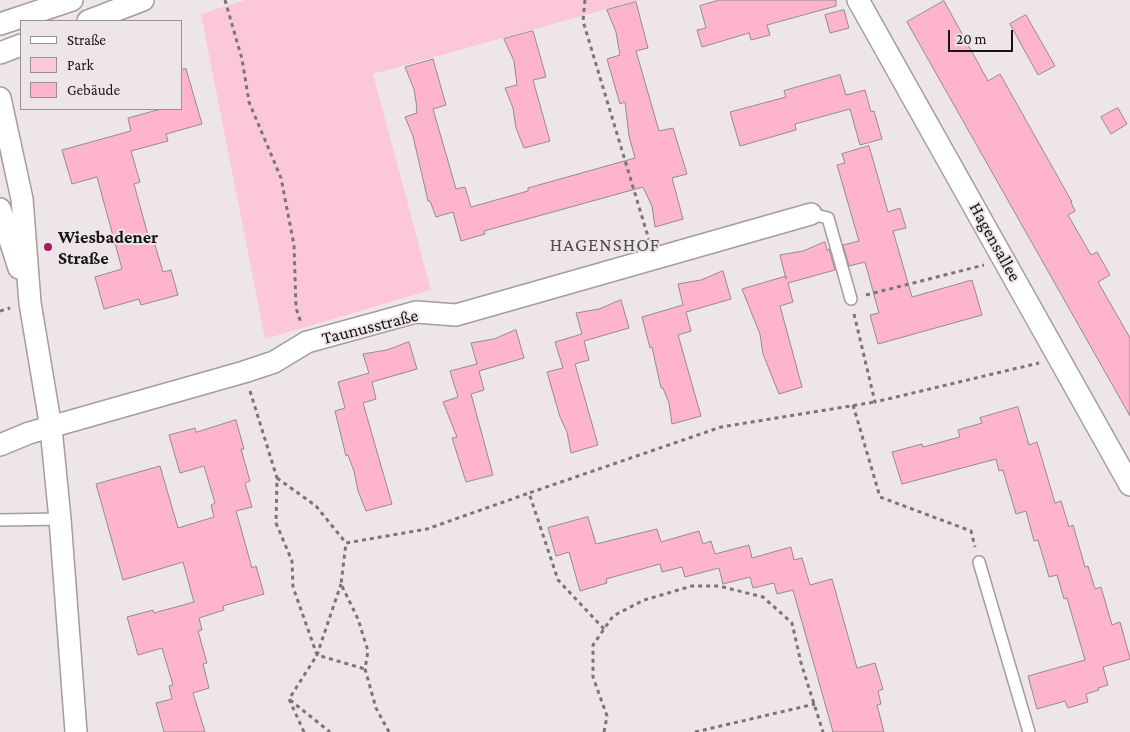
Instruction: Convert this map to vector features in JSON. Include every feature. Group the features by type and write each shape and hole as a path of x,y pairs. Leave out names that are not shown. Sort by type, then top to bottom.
{"street":[{"path":"0,24 72,0"},
{"path":"91,20 143,0"},
{"name":"Hagensallee","path":"858,0 1005,259 1130,485"},
{"path":"0,53 20,45"},
{"path":"0,98 22,199 30,303 51,428 60,519 76,732"},
{"path":"0,209 30,303"},
{"name":"Taunusstraße","path":"51,428 274,362 307,342 416,312 456,314 811,214"},
{"path":"0,445 29,433 51,428"}],"lane":[{"path":"811,214 828,218 851,299"},
{"path":"0,520 60,519"},
{"path":"979,562 1030,732"}],"path":[{"path":"225,0 242,59 249,102 282,178 294,244 296,308 307,342"},
{"path":"585,0 584,21 654,258"},
{"path":"875,402 851,299 1005,259"},
{"path":"346,543 427,529 721,427 875,402 1059,358"},
{"path":"244,372 277,478 276,523 292,561 293,587 317,654"},
{"path":"853,405 880,497 970,531 979,562"},
{"path":"277,478 316,506 346,543 341,584 317,654 289,699"},
{"path":"529,493 558,580 604,629"},
{"path":"341,584 358,619 368,651 364,669 376,708 389,732"},
{"path":"604,732 607,716 593,677 593,645 613,616 644,600 692,586 719,586 763,597 792,623 801,663 823,732"},
{"path":"317,654 364,669"},
{"path":"289,699 304,732"},
{"path":"289,699 330,732"},
{"path":"695,732 815,704"}],"green space":[{"path":"245,0 639,0 373,74 431,290 265,339 201,14"}],"building":[{"path":"720,0 836,0 836,6 767,25 770,35 751,40 749,33 702,47 697,30 706,28 700,6"},
{"path":"944,1 988,81 1000,74 1072,202 1075,211 1068,215 1091,255 1097,252 1110,275 1098,282 1130,338 1130,416 907,22"},
{"path":"636,2 648,48 636,51 659,131 673,128 687,174 672,178 683,219 655,227 652,206 643,187 484,231 485,234 461,241 453,212 436,217 430,201 428,201 413,136 405,117 417,113 417,108 414,89 405,67 433,59 446,105 433,109 456,189 465,187 471,207 528,191 528,188 635,158 629,136 625,102 620,104 607,59 620,55 616,32 607,10"},
{"path":"844,10 849,28 830,33 825,15"},
{"path":"1026,15 1055,66 1038,75 1010,24"},
{"path":"533,31 546,77 533,80 550,141 524,148 516,128 513,108 505,88 517,85 514,61 504,39"},
{"path":"186,69 202,124 166,134 168,141 131,151 140,182 134,184 149,239 153,238 163,272 171,270 178,295 141,305 139,299 104,309 95,277 122,269 97,177 72,184 62,150 131,131 128,118 157,110 182,110 182,70"},
{"path":"840,75 846,95 865,90 871,112 874,111 882,139 860,145 850,109 795,124 796,130 740,146 730,112 786,97 784,91"},
{"path":"1118,108 1127,124 1111,134 1101,117"},
{"path":"869,146 888,212 900,208 906,228 893,231 912,297 972,280 982,315 878,344 870,315 879,313 865,262 849,266 843,245 859,241 837,165 845,163 842,154"},
{"path":"825,242 835,270 788,283 793,302 780,306 802,387 779,394 763,354 760,334 742,289 785,276 780,255 803,251"},
{"path":"723,271 731,299 686,312 691,331 678,335 701,416 672,424 669,403 663,388 661,388 652,347 650,348 642,317 683,305 678,284 701,280"},
{"path":"621,300 629,328 584,341 589,360 575,364 598,445 571,453 567,432 560,417 547,372 563,368 555,342 582,334 576,313 599,309"},
{"path":"516,330 524,358 479,371 484,390 471,394 493,475 466,482 452,438 457,437 443,402 458,397 450,371 477,364 471,343 494,339"},
{"path":"409,342 417,369 372,382 376,399 363,403 392,504 366,511 358,491 354,471 348,455 346,456 335,411 345,408 338,382 369,373 363,354 387,350"},
{"path":"1018,407 1029,445 1037,442 1055,503 1061,501 1069,527 1073,525 1085,567 1088,566 1095,589 1101,587 1112,625 1120,622 1130,658 1103,667 1108,685 1086,694 1088,702 1068,708 1065,701 1037,709 1028,676 1085,660 1067,598 1064,599 1057,575 1049,577 1038,540 1034,541 1026,511 1016,514 1003,470 999,471 996,459 902,484 892,452 922,444 923,447 960,437 958,430 982,423 980,418"},
{"path":"236,420 244,449 241,449 250,481 245,483 252,507 236,511 252,568 256,566 264,594 223,606 224,610 199,618 202,630 198,631 207,663 203,664 209,688 193,693 205,732 164,732 156,703 172,699 169,686 173,685 162,648 138,655 127,617 153,610 154,613 194,602 183,562 123,580 96,484 160,466 178,528 214,517 211,505 215,503 204,466 180,473 169,435 195,428 196,432"},
{"path":"588,517 596,544 657,529 661,542 699,531 703,544 711,541 715,554 749,545 752,558 791,547 794,560 802,558 810,585 832,579 857,668 875,663 883,689 878,691 881,704 877,705 884,732 833,732 793,590 777,594 774,583 753,588 750,577 723,584 719,568 685,577 682,567 662,572 660,564 606,579 607,583 580,591 569,552 556,556 548,528"}],"place":[{"name":"Wiesbadener Straße","path":"48,247"}],"district":[{"name":"HAGENSHOF","path":"605,245"}]}
